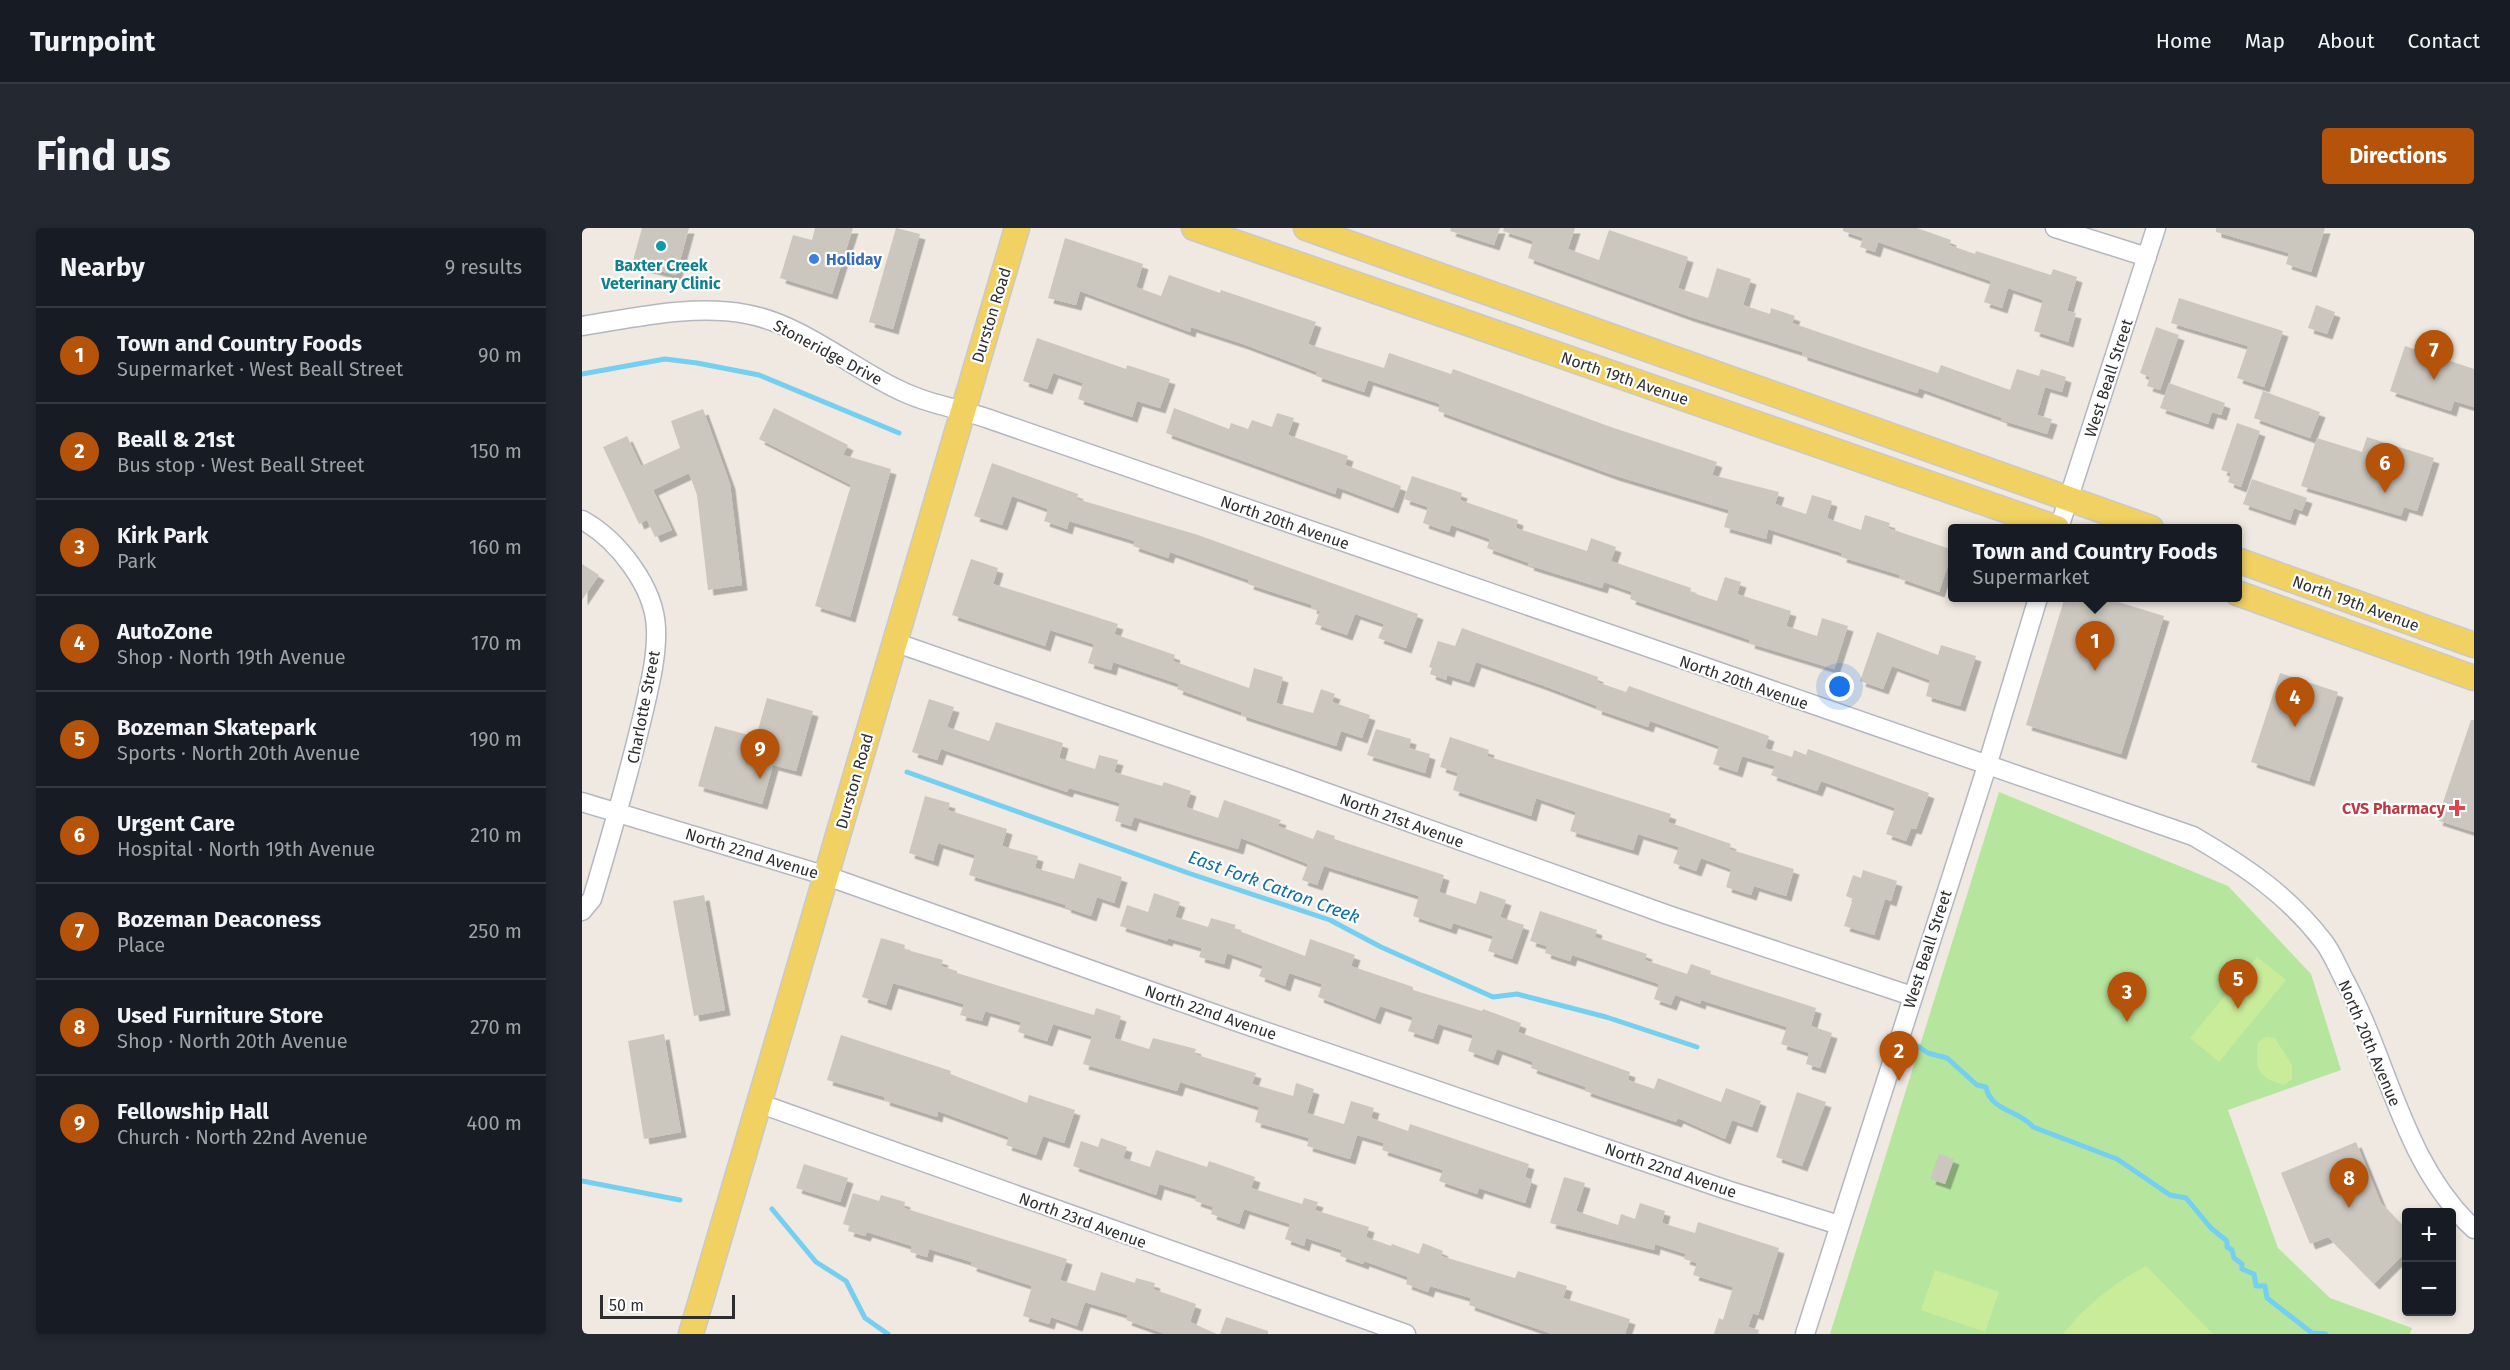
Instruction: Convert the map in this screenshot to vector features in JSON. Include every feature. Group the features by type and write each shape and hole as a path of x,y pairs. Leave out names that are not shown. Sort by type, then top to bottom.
{"main road":[{"name":"Durston Road","path":"691,1334 761,1104 894,642 1017,228"},
{"name":"North 19th Avenue","path":"1194,228 2046,524"},
{"name":"North 19th Avenue","path":"1306,228 2140,524"},
{"name":"North 19th Avenue","path":"2242,561 2474,645"},
{"name":"North 19th Avenue","path":"2242,594 2474,678"}],"street":[{"path":"2055,228 2147,257"},
{"name":"West Beall Street","path":"2060,524 2156,228"},
{"name":"Stoneridge Drive","path":"582,326 658,315 744,313 761,317 819,344 892,387 927,403 963,410"},
{"name":"North 20th Avenue","path":"963,410 2193,836 2250,870 2288,902 2324,942 2358,1006 2416,1152 2440,1190 2474,1229"},
{"name":"Charlotte Street","path":"582,520 593,526 622,551 647,594 657,627 655,660 634,756 592,899 582,911"},
{"name":"West Beall Street","path":"1805,1334 1987,766 2036,602"},
{"name":"North 21st Avenue","path":"894,642 1283,777 1668,915 1912,996"},
{"name":"North 22nd Avenue","path":"582,802 828,876 1229,1019 1727,1190 1839,1225"},
{"name":"North 23rd Avenue","path":"761,1104 1406,1334"}],"green space":[{"path":"1999,792 2228,886 2311,974 2341,1070 2228,1110 2278,1248 2330,1298 2412,1328 2410,1334 1830,1334"},
{"path":"2257,957 2286,980 2219,1062 2190,1038"},
{"path":"2266,1037 2275,1038 2292,1065 2292,1079 2284,1085 2268,1079 2258,1066 2258,1042"},
{"path":"2146,1266 2213,1334 2063,1334 2101,1296"},
{"path":"1935,1270 1999,1292 1985,1332 1921,1310"}],"building":[{"name":"Baxter Creek Veterinary Clinic","path":"642,228 689,228 676,275 632,264"},
{"name":"Holiday","path":"815,228 853,228 832,294 780,278 793,235 812,240"},
{"name":"Holiday","path":"896,228 920,234 893,329 869,322"},
{"path":"1451,228 1500,228 1494,245 1450,231"},
{"path":"1504,228 1575,228 1568,249 1599,260 1609,230 1688,257 1678,288 1708,298 1717,268 1751,279 1743,305 1770,314 1771,308 1795,316 1792,323 1938,373 1941,365 2010,390 2017,369 2039,376 2041,369 2066,377 2062,392 2045,387 2037,415 2052,419 2047,434 2001,420 2002,418 1919,388 1917,393 1802,355 1802,352 1688,316 1528,258 1533,241 1503,231"},
{"path":"1843,228 1917,228 1951,240 1949,245 1975,254 1976,251 2051,275 2053,269 2077,277 2067,311 2076,313 2068,342 2034,331 2043,300 2008,288 2002,308 1984,302 1991,281 1878,242 1875,252 1860,247 1863,238 1843,231"},
{"path":"2216,228 2325,228 2311,272 2286,264 2289,253 2216,232"},
{"path":"1065,238 1143,264 1136,287 1161,296 1169,275 1316,322 1308,344 1384,368 1389,353 1451,374 1453,369 1608,426 1717,462 1712,475 1779,492 1775,504 1806,514 1812,495 1832,501 1827,518 1832,520 1861,530 1865,515 1890,523 1888,528 1948,548 1948,565 1939,592 1899,578 1900,575 1841,557 1842,553 1768,529 1766,539 1724,527 1729,510 1613,475 1438,411 1440,404 1368,380 1364,392 1316,376 1317,372 1243,344 1191,327 1190,332 1080,291 1076,305 1048,298"},
{"path":"2179,298 2283,331 2264,387 2237,378 2248,346 2171,323"},
{"path":"2316,305 2335,312 2327,334 2308,328"},
{"path":"2156,327 2179,335 2160,390 2147,386 2150,377 2140,373"},
{"path":"1037,338 1126,369 1127,365 1170,379 1160,408 1137,401 1132,417 1078,399 1083,383 1053,373 1047,389 1023,381"},
{"path":"2405,346 2474,369 2474,407 2454,401 2451,411 2390,391"},
{"path":"2169,383 2225,403 2221,415 2212,412 2208,424 2160,408"},
{"path":"2263,391 2320,412 2310,438 2254,418"},
{"path":"774,408 848,445 843,455 891,469 850,617 815,606 851,485 759,439"},
{"path":"1174,408 1229,429 1231,423 1248,429 1252,420 1272,427 1277,413 1294,418 1288,435 1348,456 1345,465 1401,486 1393,508 1337,487 1335,494 1166,433"},
{"path":"703,409 730,484 742,585 708,590 697,495 689,473 653,490 672,530 655,537 647,520 639,524 603,447 627,436 641,466 680,448 671,421"},
{"path":"2237,423 2260,431 2241,487 2228,482 2231,473 2221,470"},
{"path":"2367,437 2434,458 2417,511 2404,507 2401,516 2301,486 2317,438 2362,452"},
{"path":"992,463 1078,494 1077,499 1198,535 1418,614 1406,648 1378,638 1384,624 1355,614 1347,635 1315,624 1320,611 1311,608 1312,605 1248,584 1249,580 1170,552 1168,558 1133,546 1135,541 1069,521 1067,529 1044,521 1048,509 1012,496 1002,525 974,516"},
{"path":"1412,476 1462,493 1460,500 1518,520 1516,528 1587,551 1591,538 1616,547 1611,561 1691,588 1690,592 1717,601 1725,577 1741,582 1737,594 1791,611 1786,626 1817,636 1822,618 1848,626 1834,669 1749,643 1750,640 1630,599 1632,592 1604,582 1602,588 1528,565 1529,563 1487,548 1490,539 1451,525 1449,532 1423,523 1428,507 1404,499"},
{"path":"2252,479 2307,498 2302,511 2294,508 2290,520 2243,504"},
{"path":"971,559 998,568 993,584 1118,624 1114,634 1175,655 1173,661 1249,688 1254,668 1283,677 1276,703 1313,713 1321,689 1335,694 1332,702 1370,715 1362,738 1341,731 1336,746 1241,715 1241,712 1177,689 1179,684 1113,662 1111,670 1088,663 1094,644 1050,630 1045,646 952,615"},
{"path":"582,564 599,575 582,600"},
{"path":"2063,602 2118,602 2164,616 2121,754 2026,725"},
{"path":"1462,628 1598,677 1597,682 1626,692 1629,686 1769,736 1765,748 1792,757 1794,750 1806,755 1808,749 1929,793 1916,829 1911,828 1906,841 1886,834 1895,808 1821,781 1817,791 1771,775 1775,766 1742,756 1737,772 1713,764 1719,746 1650,721 1648,727 1596,709 1597,706 1542,685 1476,662 1469,682 1447,675 1446,680 1430,674 1432,668 1429,667 1438,641 1455,646"},
{"path":"1877,632 1938,655 1941,645 1976,656 1960,706 1926,696 1930,680 1892,666 1883,689 1860,681"},
{"path":"2280,673 2338,692 2309,781 2251,762"},
{"path":"767,698 813,711 796,771 773,765 762,804 698,786 715,726 756,737"},
{"path":"929,699 954,707 947,727 989,741 996,722 1063,743 1059,758 1095,769 1099,755 1118,760 1114,772 1162,786 1164,782 1191,791 1186,807 1218,818 1224,800 1281,820 1278,826 1313,839 1317,830 1335,836 1334,839 1444,875 1439,892 1476,904 1480,891 1506,900 1500,917 1524,925 1512,959 1488,951 1493,936 1453,923 1451,929 1413,916 1419,896 1324,866 1317,885 1302,880 1308,864 1241,838 1238,849 1134,817 1131,826 1115,821 1120,803 1069,788 1067,792 941,749 937,760 912,752"},
{"name":"CVS Pharmacy","path":"2471,720 2474,720 2474,832 2437,820"},
{"path":"1376,729 1411,739 1409,748 1430,754 1425,773 1367,755"},
{"path":"1450,737 1489,750 1487,756 1671,814 1668,822 1731,844 1729,849 1794,869 1786,896 1754,886 1751,895 1726,887 1731,869 1701,858 1696,871 1673,863 1679,847 1638,834 1633,850 1570,831 1576,812 1536,798 1531,816 1453,790 1458,773 1440,767"},
{"path":"925,796 950,803 948,810 1007,829 1002,846 1038,856 1035,868 1074,879 1079,863 1122,877 1114,903 1097,897 1091,916 1065,907 1066,905 969,875 975,855 938,843 933,861 909,853"},
{"path":"1863,870 1897,881 1891,901 1885,899 1874,935 1844,926 1853,899 1846,896 1853,875 1861,878"},
{"path":"1154,893 1180,902 1175,917 1208,927 1211,918 1236,925 1234,929 1305,956 1310,939 1355,955 1351,966 1413,987 1413,990 1482,1011 1483,1009 1521,1023 1518,1032 1630,1072 1628,1080 1654,1089 1658,1078 1721,1102 1726,1088 1761,1101 1752,1127 1732,1120 1725,1139 1678,1118 1676,1122 1585,1091 1586,1087 1531,1068 1533,1062 1497,1049 1493,1060 1468,1051 1473,1035 1438,1024 1433,1039 1408,1031 1413,1017 1380,1006 1375,1019 1318,997 1322,984 1289,973 1285,986 1259,976 1263,966 1227,953 1224,964 1199,957 1202,948 1168,938 1167,941 1120,926 1127,905 1148,912"},
{"path":"704,895 725,1010 694,1016 673,901"},
{"path":"1540,911 1597,930 1595,937 1647,954 1645,960 1687,974 1691,964 1711,971 1710,974 1816,1008 1811,1026 1832,1033 1820,1068 1806,1064 1809,1053 1781,1044 1787,1027 1701,1000 1700,1004 1675,995 1671,1005 1654,999 1659,984 1572,955 1570,961 1545,953 1547,946 1530,941"},
{"path":"881,938 905,945 904,949 943,960 941,966 957,971 957,973 1094,1015 1096,1008 1121,1016 1114,1038 1149,1049 1153,1038 1196,1049 1194,1054 1256,1073 1252,1084 1293,1096 1296,1083 1314,1089 1307,1113 1344,1124 1351,1101 1374,1108 1371,1118 1408,1131 1410,1124 1529,1164 1525,1177 1532,1180 1525,1203 1479,1188 1477,1194 1439,1181 1443,1170 1382,1150 1384,1143 1357,1135 1350,1159 1307,1146 1309,1138 1255,1122 1259,1107 1180,1082 1177,1091 1083,1064 1092,1036 1053,1024 1047,1041 1018,1032 1021,1022 985,1011 982,1021 960,1015 964,1004 893,983 886,1005 862,997"},
{"path":"664,1034 681,1132 644,1139 628,1041"},
{"path":"841,1035 951,1071 950,1074 1027,1103 1029,1095 1075,1110 1064,1143 1043,1136 1036,1155 1006,1145 1009,1137 938,1111 937,1117 884,1100 885,1097 827,1080"},
{"path":"1797,1092 1826,1102 1802,1166 1776,1157"},
{"path":"1101,1138 1127,1147 1123,1158 1150,1167 1156,1150 1207,1167 1209,1161 1255,1177 1251,1188 1302,1204 1304,1198 1318,1202 1315,1210 1369,1227 1366,1237 1391,1246 1392,1244 1419,1254 1423,1243 1443,1251 1441,1256 1515,1278 1518,1271 1567,1286 1563,1298 1630,1319 1625,1334 1552,1334 1469,1305 1471,1298 1430,1286 1428,1292 1406,1284 1408,1277 1364,1261 1363,1264 1340,1256 1342,1250 1306,1238 1304,1246 1285,1239 1290,1224 1244,1209 1239,1224 1211,1214 1213,1207 1195,1201 1197,1196 1159,1184 1156,1195 1073,1166 1081,1141 1098,1147"},
{"path":"2356,1142 2381,1203 2402,1225 2402,1256 2374,1284 2328,1237 2310,1244 2281,1173"},
{"path":"1939,1154 1954,1159 1945,1184 1930,1179"},
{"path":"804,1164 848,1178 840,1202 796,1188"},
{"path":"1564,1177 1585,1183 1576,1211 1618,1225 1621,1214 1635,1219 1640,1203 1665,1211 1662,1223 1695,1233 1698,1222 1779,1248 1758,1315 1753,1313 1748,1327 1759,1330 1758,1334 1714,1334 1719,1318 1723,1320 1733,1287 1693,1275 1697,1263 1684,1259 1686,1254 1655,1244 1654,1250 1550,1223"},
{"path":"853,1193 879,1201 881,1195 905,1202 904,1208 1067,1259 1060,1280 1095,1291 1101,1272 1135,1283 1136,1278 1155,1283 1153,1289 1196,1304 1190,1322 1217,1334 1165,1334 1126,1320 1128,1315 1085,1302 1077,1326 1051,1317 1049,1324 1023,1316 1032,1286 971,1266 972,1262 929,1249 927,1257 910,1252 912,1246 867,1232 865,1236 848,1231 850,1226 843,1224"},
{"path":"1226,1317 1268,1331 1268,1334 1220,1334"}],"waterway":[{"name":"East Fork Catron Creek","path":"582,374 665,359 697,363 759,375 899,433"},
{"name":"East Fork Catron Creek","path":"907,772 1191,874 1330,920 1381,947 1493,997 1517,994 1606,1017 1697,1047"},
{"name":"East Fork Catron Creek","path":"1913,1043 1928,1053 1947,1058 1977,1085 1986,1087 1993,1101 1999,1106 2021,1117 2033,1127 2117,1159 2170,1195 2186,1198 2211,1228 2227,1241 2227,1247 2232,1250 2234,1258 2242,1264 2242,1269 2254,1274 2256,1286 2265,1286 2267,1298 2312,1333 2326,1334"},
{"path":"582,1181 680,1200"},
{"path":"772,1209 816,1262 846,1281 865,1318 888,1334"}],"place":[{"name":"Baxter Creek Veterinary Clinic","path":"661,246"},
{"name":"Holiday","path":"814,259"},
{"name":"Bozeman Deaconess","path":"2434,380"},
{"name":"Urgent Care","path":"2385,493"},
{"name":"Town and Country Foods","path":"2095,671"},
{"name":"AutoZone","path":"2295,727"},
{"name":"Fellowship Hall","path":"760,779"},
{"name":"CVS Pharmacy","path":"2457,808"},
{"name":"Bozeman Skatepark","path":"2238,1009"},
{"name":"Kirk Park","path":"2127,1022"},
{"name":"Beall & 21st","path":"1899,1081"},
{"name":"Used Furniture Store","path":"2349,1208"}]}
